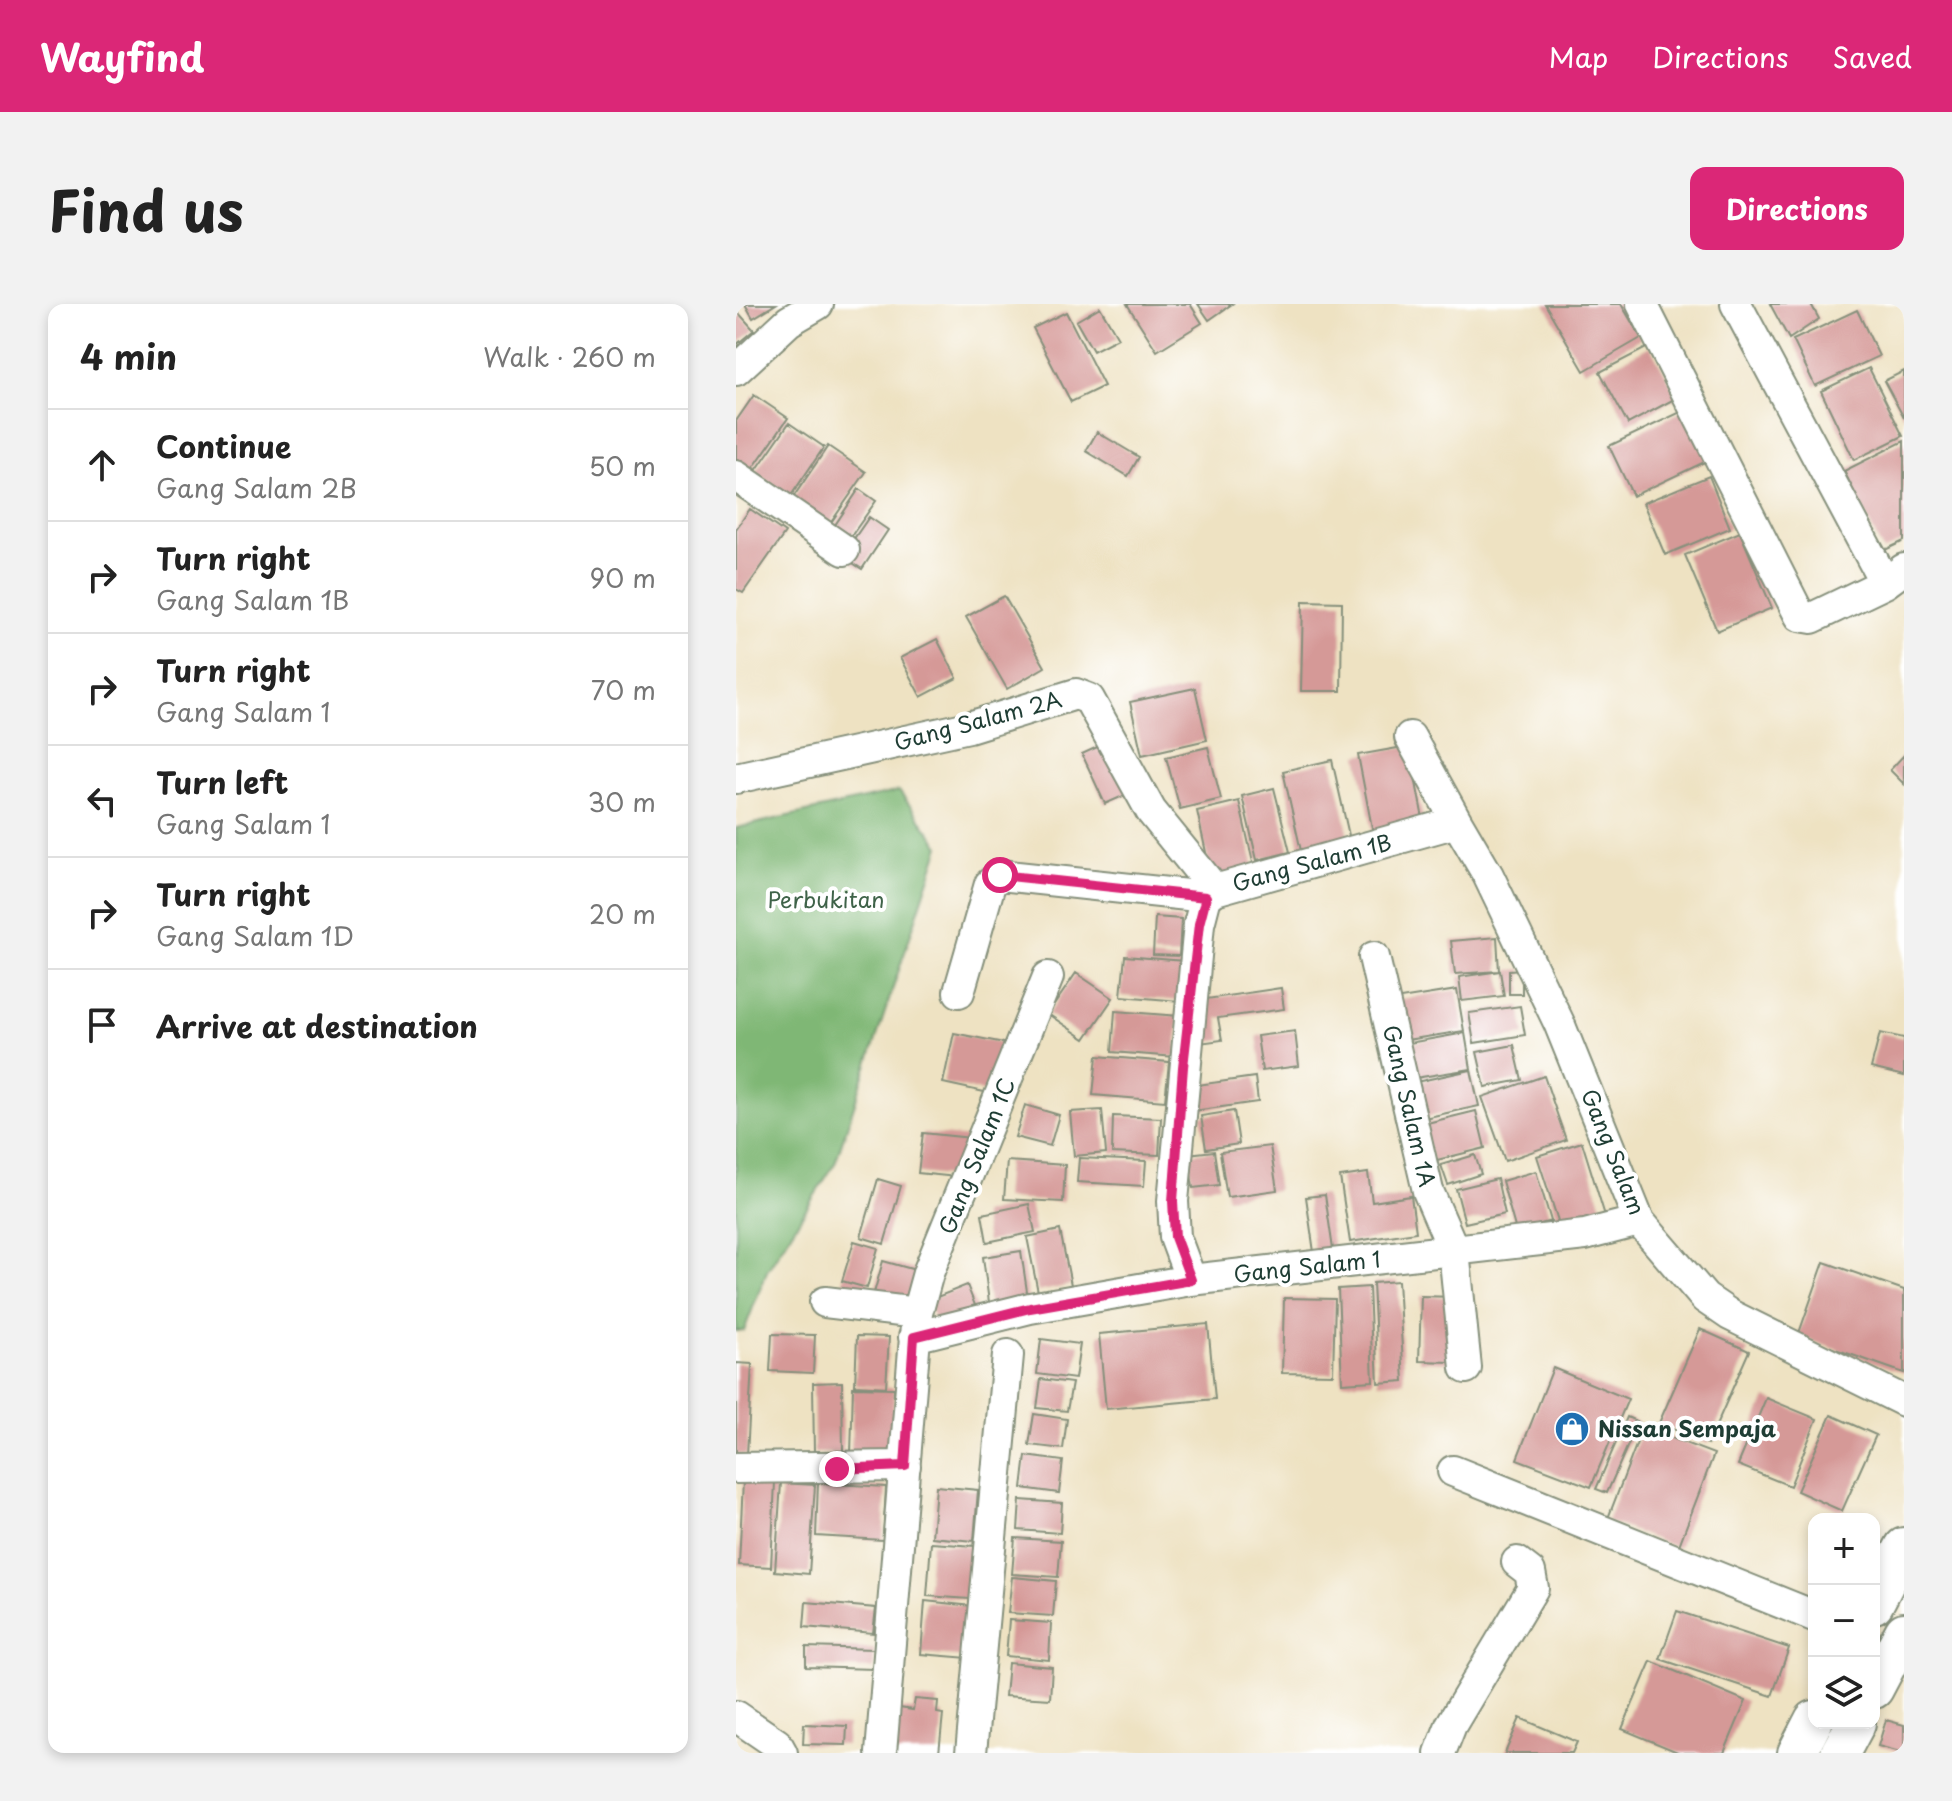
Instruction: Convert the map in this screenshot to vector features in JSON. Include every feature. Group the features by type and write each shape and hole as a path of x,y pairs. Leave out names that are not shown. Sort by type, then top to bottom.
{"main road":[{"path":"1880,1593 1904,1547"},
{"path":"1880,1678 1904,1632"},
{"path":"1797,1753 1809,1729"},
{"path":"1840,1753 1853,1729"}],"street":[{"path":"736,370 789,321 818,304"},
{"path":"1642,304 1800,616 1812,618 1894,576 1736,304"},
{"path":"736,476 844,550"},
{"name":"Gang Salam 2A","path":"736,778 969,727 1076,694 1089,699 1151,811 1211,893"},
{"path":"1410,737 1457,822"},
{"name":"Gang Salam","path":"1457,822 1488,875 1576,1061 1639,1221 1705,1298 1730,1315 1904,1401"},
{"name":"Gang Salam 1B","path":"1191,1280 1175,1237 1173,1201 1183,1067 1199,924 1211,893 1457,822"},
{"path":"959,992 990,884 1000,875 1211,893"},
{"name":"Gang Salam 1A","path":"1374,957 1428,1191 1454,1251 1466,1368"},
{"name":"Gang Salam 1C","path":"916,1325 928,1273 1048,977"},
{"name":"Gang Salam 1","path":"916,1325 1191,1280 1585,1235 1639,1221"},
{"path":"825,1302 916,1325 881,1753"},
{"path":"971,1753 1008,1355"},
{"path":"736,1468 905,1466"},
{"path":"1453,1471 1808,1614"},
{"path":"1440,1753 1451,1725 1533,1588 1530,1572 1517,1562"},
{"path":"736,1716 777,1744 782,1753"}],"green space":[{"name":"Perbukitan","path":"899,791 940,846 835,1163 767,1271 744,1331 736,1331 736,828"}],"building":[{"path":"745,304 776,304 753,318"},
{"path":"1127,304 1190,304 1202,323 1157,351"},
{"path":"1198,304 1232,304 1209,320"},
{"path":"1545,304 1621,304 1641,338 1584,371"},
{"path":"1770,304 1811,304 1819,319 1789,339"},
{"path":"1100,307 1118,338 1093,351 1076,321"},
{"path":"736,310 754,330 736,345"},
{"path":"1857,310 1879,356 1815,386 1793,340"},
{"path":"1066,312 1104,386 1071,402 1033,328"},
{"path":"1650,346 1678,397 1628,424 1600,372"},
{"path":"1869,368 1903,436 1854,460 1821,391"},
{"path":"1904,371 1904,418 1884,381"},
{"path":"754,395 788,418 751,471 736,461 736,421"},
{"path":"1689,408 1713,458 1633,496 1609,446"},
{"path":"789,423 824,447 790,497 755,472"},
{"path":"1097,432 1139,457 1128,476 1086,451"},
{"path":"1904,441 1904,541 1883,551 1844,471"},
{"path":"828,446 866,472 825,531 788,505"},
{"path":"1709,476 1730,528 1665,555 1643,503"},
{"path":"859,489 876,501 849,539 833,528"},
{"path":"750,509 785,533 743,593 736,589 736,529"},
{"path":"869,517 888,530 862,569 842,556"},
{"path":"1740,532 1772,608 1717,631 1685,555"},
{"path":"1004,596 1045,667 1007,689 966,617"},
{"path":"1303,601 1342,602 1341,691 1301,691"},
{"path":"937,639 957,678 921,697 900,658"},
{"path":"1195,688 1207,740 1142,755 1130,702"},
{"path":"1106,743 1130,793 1105,804 1082,754"},
{"path":"1409,746 1424,824 1373,833 1358,755"},
{"path":"1208,747 1221,799 1180,809 1166,757"},
{"path":"1904,755 1904,784 1890,770"},
{"path":"1332,760 1350,840 1301,851 1283,771"},
{"path":"1274,788 1290,852 1257,860 1242,796"},
{"path":"1239,801 1255,871 1212,880 1197,811"},
{"path":"1155,917 1181,919 1179,956 1153,955"},
{"path":"1497,937 1499,971 1455,974 1451,941"},
{"path":"1125,956 1184,961 1180,1001 1121,996"},
{"path":"1522,969 1522,994 1509,994 1509,970"},
{"path":"1500,971 1504,996 1462,1001 1459,977"},
{"path":"1076,973 1113,998 1085,1039 1048,1014"},
{"path":"1281,988 1284,1009 1218,1018 1222,1040 1200,1043 1193,1001"},
{"path":"1457,990 1464,1031 1400,1041 1394,1000"},
{"path":"1520,1006 1525,1035 1474,1043 1469,1013"},
{"path":"1115,1011 1179,1016 1176,1057 1112,1052"},
{"path":"1295,1031 1299,1066 1262,1071 1257,1036"},
{"path":"954,1033 1009,1044 998,1095 943,1083"},
{"path":"1465,1033 1471,1069 1415,1078 1409,1043"},
{"path":"1880,1033 1904,1038 1904,1076 1871,1068"},
{"path":"1514,1045 1522,1080 1485,1087 1477,1052"},
{"path":"1097,1056 1169,1062 1165,1101 1093,1095"},
{"path":"1471,1070 1479,1106 1424,1118 1416,1082"},
{"path":"1544,1076 1566,1140 1505,1161 1482,1097"},
{"path":"1255,1077 1258,1102 1193,1111 1190,1086"},
{"path":"1025,1105 1059,1115 1050,1146 1015,1137"},
{"path":"1102,1110 1106,1153 1074,1156 1070,1112"},
{"path":"1234,1111 1239,1144 1206,1149 1201,1116"},
{"path":"1476,1111 1485,1148 1433,1161 1423,1124"},
{"path":"1113,1116 1161,1118 1159,1155 1112,1153"},
{"path":"923,1133 971,1138 966,1178 918,1173"},
{"path":"1582,1142 1606,1219 1562,1233 1537,1156"},
{"path":"1270,1146 1277,1190 1227,1197 1220,1152"},
{"path":"1214,1151 1219,1185 1193,1188 1188,1154"},
{"path":"1475,1155 1481,1174 1448,1185 1441,1165"},
{"path":"1079,1158 1146,1161 1144,1186 1077,1182"},
{"path":"1007,1161 1065,1165 1063,1202 1004,1199"},
{"path":"1536,1171 1551,1221 1516,1231 1502,1181"},
{"path":"1368,1173 1372,1202 1411,1196 1416,1232 1350,1242 1340,1177"},
{"path":"878,1179 901,1186 884,1244 861,1237"},
{"path":"1497,1179 1505,1214 1465,1223 1456,1189"},
{"path":"1325,1195 1334,1256 1315,1259 1306,1197"},
{"path":"1029,1204 1035,1232 987,1242 982,1214"},
{"path":"1060,1230 1071,1285 1038,1292 1027,1237"},
{"path":"854,1241 878,1248 867,1288 842,1281"},
{"path":"1021,1251 1029,1305 990,1310 983,1257"},
{"path":"883,1261 919,1271 910,1303 874,1293"},
{"path":"1824,1262 1904,1290 1904,1373 1798,1336"},
{"path":"1398,1281 1404,1381 1378,1383 1373,1283"},
{"path":"967,1285 978,1313 938,1329 927,1301"},
{"path":"1369,1287 1373,1381 1342,1383 1338,1289"},
{"path":"1421,1296 1454,1297 1452,1362 1419,1361"},
{"path":"1284,1298 1335,1299 1333,1374 1282,1373"},
{"path":"1208,1324 1215,1399 1106,1409 1099,1334"},
{"path":"1700,1329 1749,1351 1708,1444 1659,1423"},
{"path":"772,1334 815,1335 813,1373 770,1371"},
{"path":"857,1336 889,1337 886,1387 855,1385"},
{"path":"1041,1339 1080,1344 1075,1379 1037,1374"},
{"path":"736,1363 752,1364 747,1455 736,1454"},
{"name":"Nissan Sempaja","path":"1553,1368 1628,1399 1591,1487 1517,1459"},
{"path":"1041,1379 1072,1383 1067,1411 1037,1408"},
{"path":"842,1382 843,1453 814,1453 813,1383"},
{"path":"853,1387 894,1388 892,1455 851,1454"},
{"path":"1766,1398 1817,1419 1790,1486 1738,1465"},
{"path":"1034,1414 1067,1419 1063,1449 1029,1445"},
{"path":"1831,1415 1876,1435 1842,1511 1797,1491"},
{"name":"Nissan Sempaja","path":"1627,1417 1638,1422 1607,1493 1596,1489"},
{"name":"Nissan Sempaja","path":"1643,1427 1714,1454 1678,1548 1607,1521"},
{"path":"1026,1456 1063,1461 1059,1493 1022,1488"},
{"path":"743,1481 775,1482 771,1567 739,1565"},
{"path":"781,1483 815,1485 809,1574 775,1571"},
{"path":"818,1483 886,1487 883,1540 816,1536"},
{"path":"936,1486 978,1490 974,1541 932,1537"},
{"path":"1020,1500 1062,1503 1060,1533 1018,1530"},
{"path":"1015,1538 1061,1541 1058,1577 1012,1574"},
{"path":"931,1543 975,1546 970,1599 927,1596"},
{"path":"1012,1577 1056,1581 1053,1616 1008,1613"},
{"path":"925,1601 972,1606 968,1658 921,1654"},
{"path":"806,1602 876,1608 873,1633 804,1627"},
{"path":"1677,1611 1789,1648 1772,1696 1660,1659"},
{"path":"1009,1620 1051,1623 1049,1660 1006,1656"},
{"path":"806,1647 874,1649 874,1669 806,1667"},
{"path":"1651,1661 1746,1701 1724,1753 1680,1753 1622,1729"},
{"path":"1008,1663 1052,1667 1050,1699 1005,1696"},
{"path":"915,1699 938,1701 937,1713 943,1714 939,1753 895,1753 899,1708 913,1710"},
{"path":"1520,1718 1577,1742 1572,1753 1505,1753"},
{"path":"1886,1720 1904,1725 1904,1753 1878,1746"},
{"path":"804,1724 847,1726 846,1745 803,1744"}],"place":[{"name":"Nissan Sempaja","path":"1572,1429"}],"route":[{"path":"837,1469 905,1466 914,1337 1030,1308 1191,1280 1175,1237 1173,1201 1183,1067 1199,924 1206,897 1000,875"}]}
